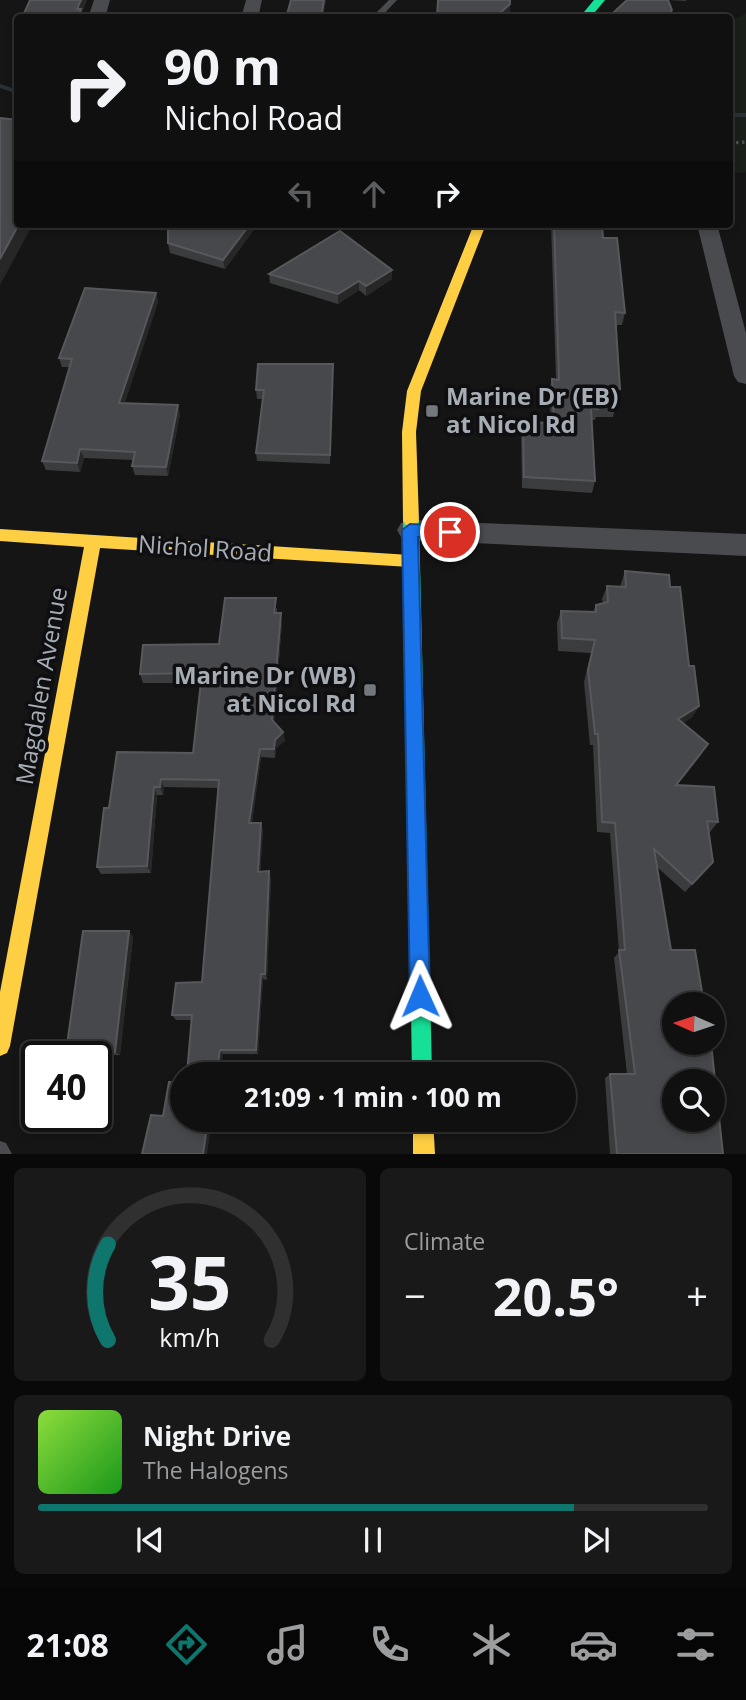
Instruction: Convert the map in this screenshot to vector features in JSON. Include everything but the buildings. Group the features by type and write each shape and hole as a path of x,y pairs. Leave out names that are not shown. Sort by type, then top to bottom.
{"street":[{"path":"588,14 600,0"},
{"path":"422,1062 409,432 414,391 478,228"},
{"path":"708,228 746,376"},
{"path":"410,530 746,545"},
{"name":"Nichol Road","path":"0,535 410,561"},
{"name":"Magdalen Avenue","path":"0,1046 93,541"},
{"path":"423,1132 424,1154"}],"lane":[{"path":"380,14 393,0"},
{"path":"0,1149 4,1154"}],"shaded area":[{"path":"746,13 746,172 733,174 733,20"}],"waterway":[{"path":"0,86 14,91"},
{"path":"733,115 746,115"}],"traffic: fast":[{"path":"588,14 600,0"},
{"path":"411,521 422,1062"}],"traffic: slow":[{"path":"411,521 409,432 414,391 478,228"},
{"path":"0,535 410,561"},
{"path":"0,1046 93,541"},
{"path":"423,1132 424,1154"}],"place":[{"name":"Marine Dr (EB) at Nicol Rd","path":"432,411"},
{"name":"Marine Dr (WB) at Nicol Rd","path":"370,690"}],"route":[{"path":"420,996 410,530 450,532"}]}
